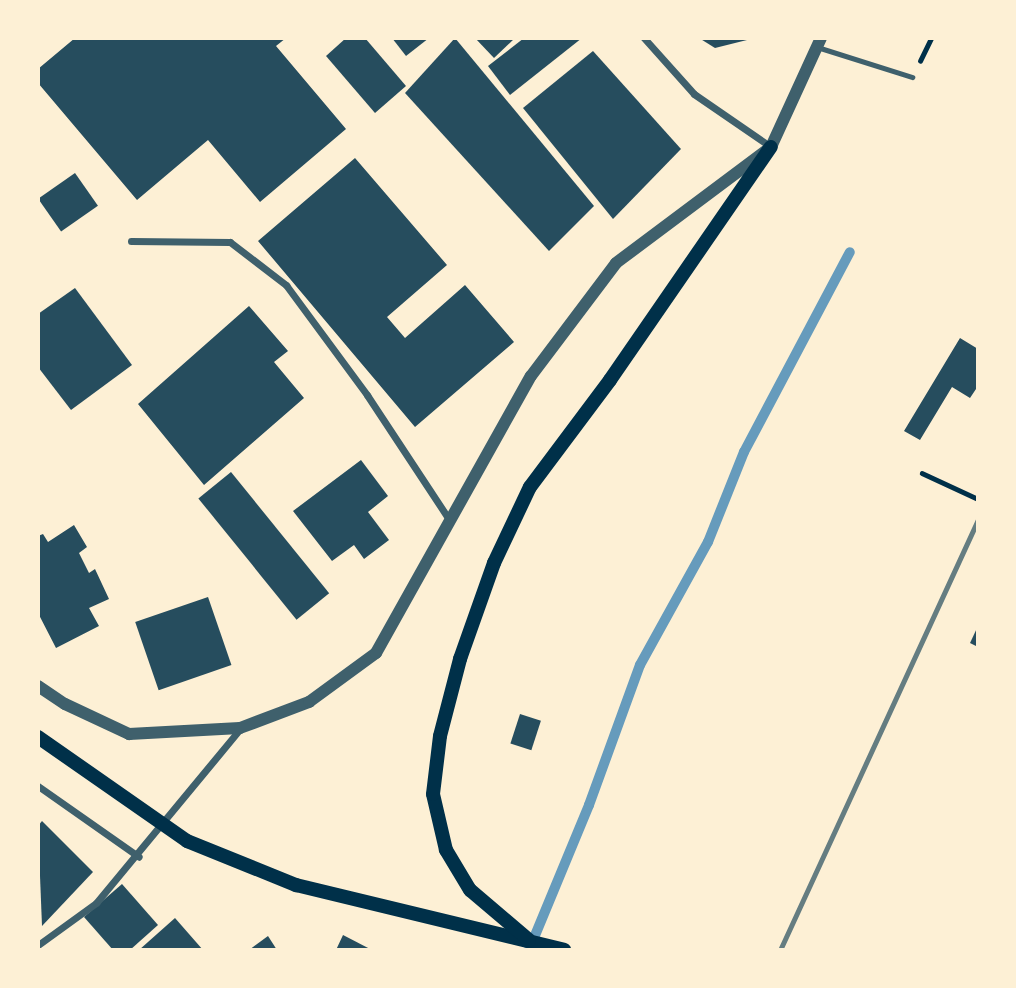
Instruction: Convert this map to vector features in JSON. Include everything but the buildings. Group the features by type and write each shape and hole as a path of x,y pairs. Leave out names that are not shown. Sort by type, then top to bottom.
{"main road":[{"path":"529,940 470,890 446,850 433,794 440,736 460,659 494,564 530,487 610,380 771,147"},
{"path":"38,737 135,808 187,841 296,885 564,950"}],"street":[{"path":"644,38 694,94 771,147"},
{"path":"38,686 65,704 129,734 240,729 309,702 376,653 448,519 531,376 616,263 771,147 819,43"},
{"path":"131,241 230,242 286,285 367,395 448,519"},
{"path":"38,945 96,903 139,857 240,729"},
{"path":"38,786 139,857"}],"lane":[{"path":"819,43 912,77"}],"path":[{"path":"922,473 978,499"}],"waterway":[{"path":"529,950 589,805 640,665 708,542 744,452 850,252"}],"railway":[{"path":"780,950 978,519"}]}
